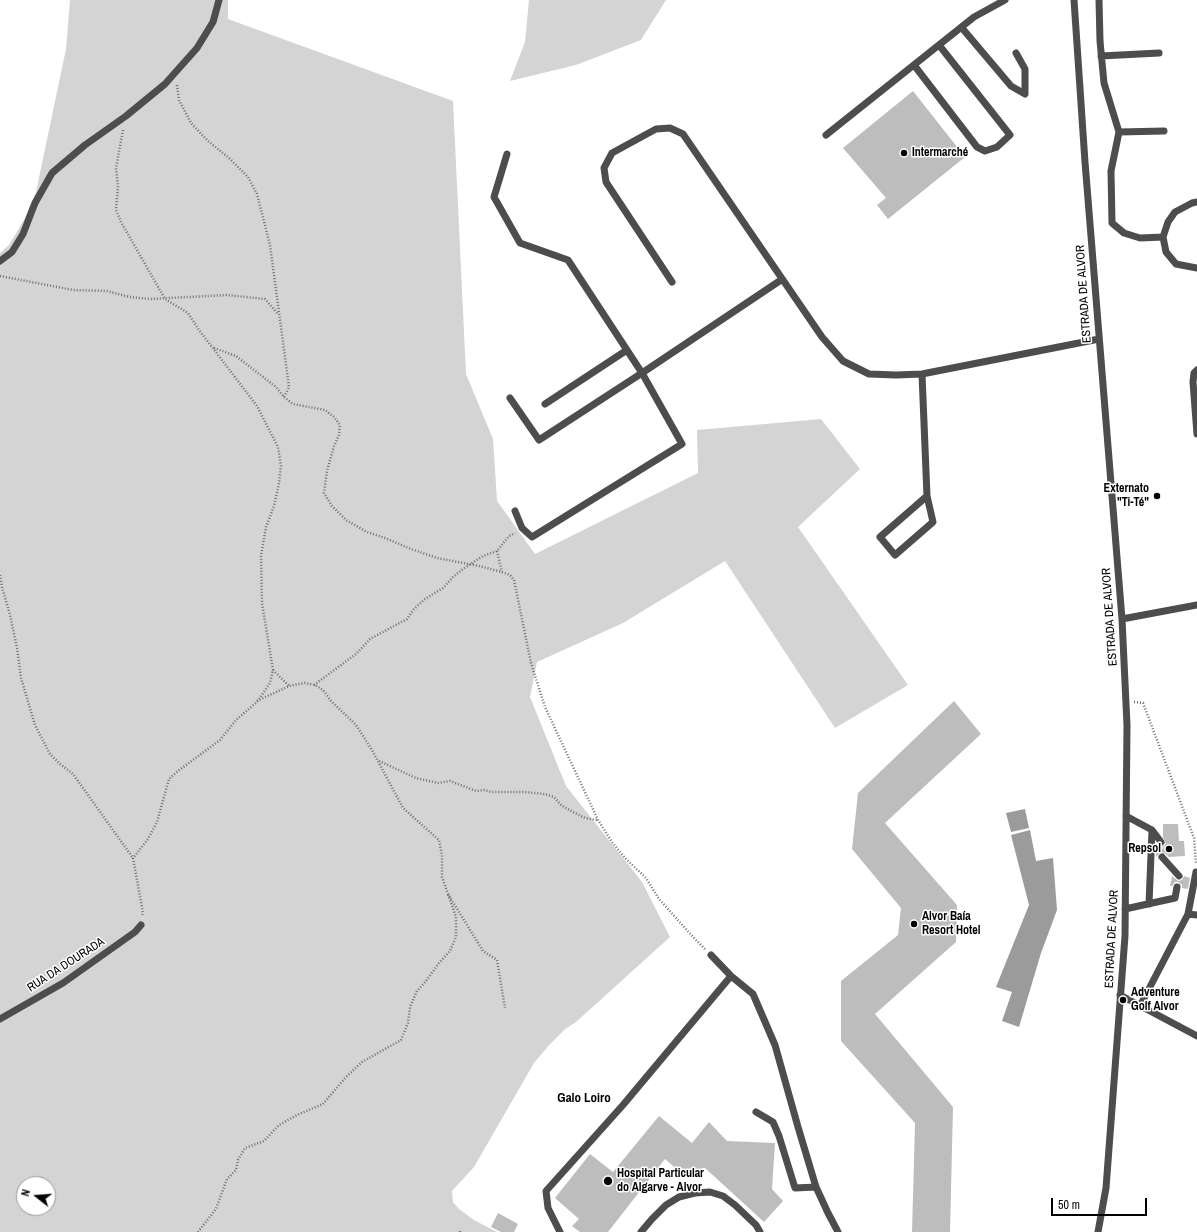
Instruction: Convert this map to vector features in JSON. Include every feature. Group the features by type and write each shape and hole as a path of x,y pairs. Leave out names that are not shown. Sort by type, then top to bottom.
{"street":[{"path":"0,261 12,252 19,240 35,203 52,173 84,145 126,116 165,84 197,48 213,22 219,0"},
{"path":"826,135 974,17 1005,0"},
{"name":"ESTRADA DE ALVOR","path":"1074,0 1098,339 1122,619 1127,725 1125,936 1106,1188 1098,1232"},
{"path":"1099,0 1104,83 1119,132 1111,171 1112,223 1124,233 1140,238 1164,237"},
{"path":"962,28 1012,86 1025,94 1025,69 1016,53"},
{"path":"914,65 977,146 985,151 997,147 1010,135 940,45"},
{"path":"1102,56 1159,52"},
{"path":"672,282 606,182 604,168 612,153 656,129 670,128 683,134 822,337 843,361 869,374 922,374 1098,339"},
{"path":"1119,132 1164,131"},
{"path":"507,154 494,197 520,243 568,260 642,373 682,444 532,537 522,528 515,511"},
{"path":"1197,202 1192,202 1175,212 1168,222 1164,237 1166,252 1176,264 1197,268"},
{"path":"510,398 539,440 782,280"},
{"path":"545,404 627,350"},
{"path":"1197,370 1194,373 1193,382 1197,434"},
{"path":"922,374 927,496 933,522 895,555 880,537 927,496"},
{"path":"1122,619 1194,606 1197,600"},
{"path":"1126,816 1152,830 1161,842"},
{"path":"1149,904 1152,830"},
{"path":"1162,857 1179,876"},
{"path":"1140,1006 1188,914 1196,872"},
{"path":"1125,909 1175,898 1177,887"},
{"path":"1188,914 1197,915"},
{"name":"RUA DA DOURADA","path":"0,1019 63,983 135,932 141,925"},
{"path":"711,954 731,976 753,994 775,1045 816,1187 838,1232"},
{"path":"560,1232 548,1208 546,1191 623,1105 731,976"},
{"path":"1120,996 1197,1036"},
{"path":"756,1112 773,1122 779,1136 795,1188 816,1187"},
{"path":"641,1232 666,1205 679,1197 695,1193 710,1192 723,1196 735,1205 760,1232"}],"path":[{"path":"174,73 179,100 191,123 208,141 230,158 248,176 257,194 270,245 288,387 284,398"},
{"path":"126,116 116,168 118,186 116,210 121,222 165,299 188,313 257,406 278,447 281,466 280,483 274,506 266,527 261,556 262,603 273,670 270,683 257,702"},
{"path":"0,276 73,290 108,291 130,297 150,300 228,295 252,297 265,299 278,315"},
{"path":"213,348 236,356 276,388 284,398 293,404 325,410 334,417 340,425 339,435 334,446 327,471 324,493 332,506 346,520 367,532 437,558 510,575 514,580 531,663 545,708 598,820 612,842 625,858 646,878 659,899 694,938 711,954"},
{"path":"314,685 356,654 370,639 407,619 414,609 425,599 443,588 453,577 483,556 497,551 509,536 522,528"},
{"path":"497,551 502,572"},
{"path":"0,575 18,648 21,678 35,725 50,754 73,774 133,858 143,913 141,925"},
{"path":"273,670 290,686"},
{"path":"133,858 148,839 157,822 169,779 220,740 236,720 257,702 290,686 305,684 314,685 323,690 331,701 356,725 378,760 403,808 439,840 442,856 442,877 456,917 456,936 450,951 417,991 410,1007 408,1023 402,1040 362,1062 346,1077 324,1104 297,1115 279,1125 264,1141 245,1148 238,1160 236,1170 227,1179 216,1209 198,1232"},
{"path":"1126,700 1144,703 1194,838 1196,872"},
{"path":"378,760 416,778 438,783 450,781 476,791 484,790 491,792 525,792 545,794 554,797 561,805 585,818 598,820"},
{"path":"448,894 484,950 496,960 505,1008"}],"shaded area":[{"path":"70,0 228,0 228,19 453,101 466,374 493,439 497,501 535,554 698,473 697,430 821,419 860,469 798,527 908,685 835,728 725,561 623,623 537,662 530,697 566,786 642,882 670,937 550,1044 534,1063 474,1167 452,1191 453,1202 459,1209 474,1220 497,1232 0,1232 0,253 9,245 25,218 36,192 66,49"},
{"path":"529,0 666,0 641,40 576,65 510,81 525,42"},
{"path":"1025,809 1029,828 1011,832 1006,813"},
{"path":"1030,830 1036,861 1053,858 1057,910 1041,953 1019,1027 1002,1021 1012,992 996,987 1029,905 1011,835"}],"building":[{"name":"Intermarché","path":"913,91 965,157 888,219 877,205 886,198 843,148"},
{"path":"954,701 981,734 885,823 957,905 956,942 875,1014 953,1107 950,1232 912,1232 915,1123 841,1041 841,981 898,935 901,908 852,849 858,793"},
{"path":"1163,824 1178,824 1179,841 1184,841 1185,856 1169,857 1165,853 1161,852 1156,857 1156,844 1161,847 1166,844 1163,837"},
{"path":"1172,876 1178,881 1182,880 1184,876 1190,878 1188,889 1182,888 1182,885 1178,882 1175,882 1172,886 1170,886"},
{"name":"Hospital Particular do Algarve - Alvor","path":"659,1116 692,1143 709,1122 727,1141 775,1143 772,1189 783,1201 764,1222 705,1168 681,1173 665,1159 608,1232 580,1232 572,1226 579,1219 555,1198 590,1154 613,1172"},
{"path":"498,1213 518,1224 514,1232 501,1232 491,1227"}],"tunnel":[{"path":"1161,842 1162,857"}],"place":[{"name":"Intermarché","path":"904,153"},
{"name":"Externato \"Ti-Té\"","path":"1157,496"},
{"name":"Repsol","path":"1169,849"},
{"name":"Alvor Baía Resort Hotel","path":"914,924"},
{"name":"Adventure Golf Alvor","path":"1123,1000"},
{"name":"Hospital Particular do Algarve - Alvor","path":"608,1181"}],"district":[{"name":"Galo Loiro","path":"584,1099"}]}
